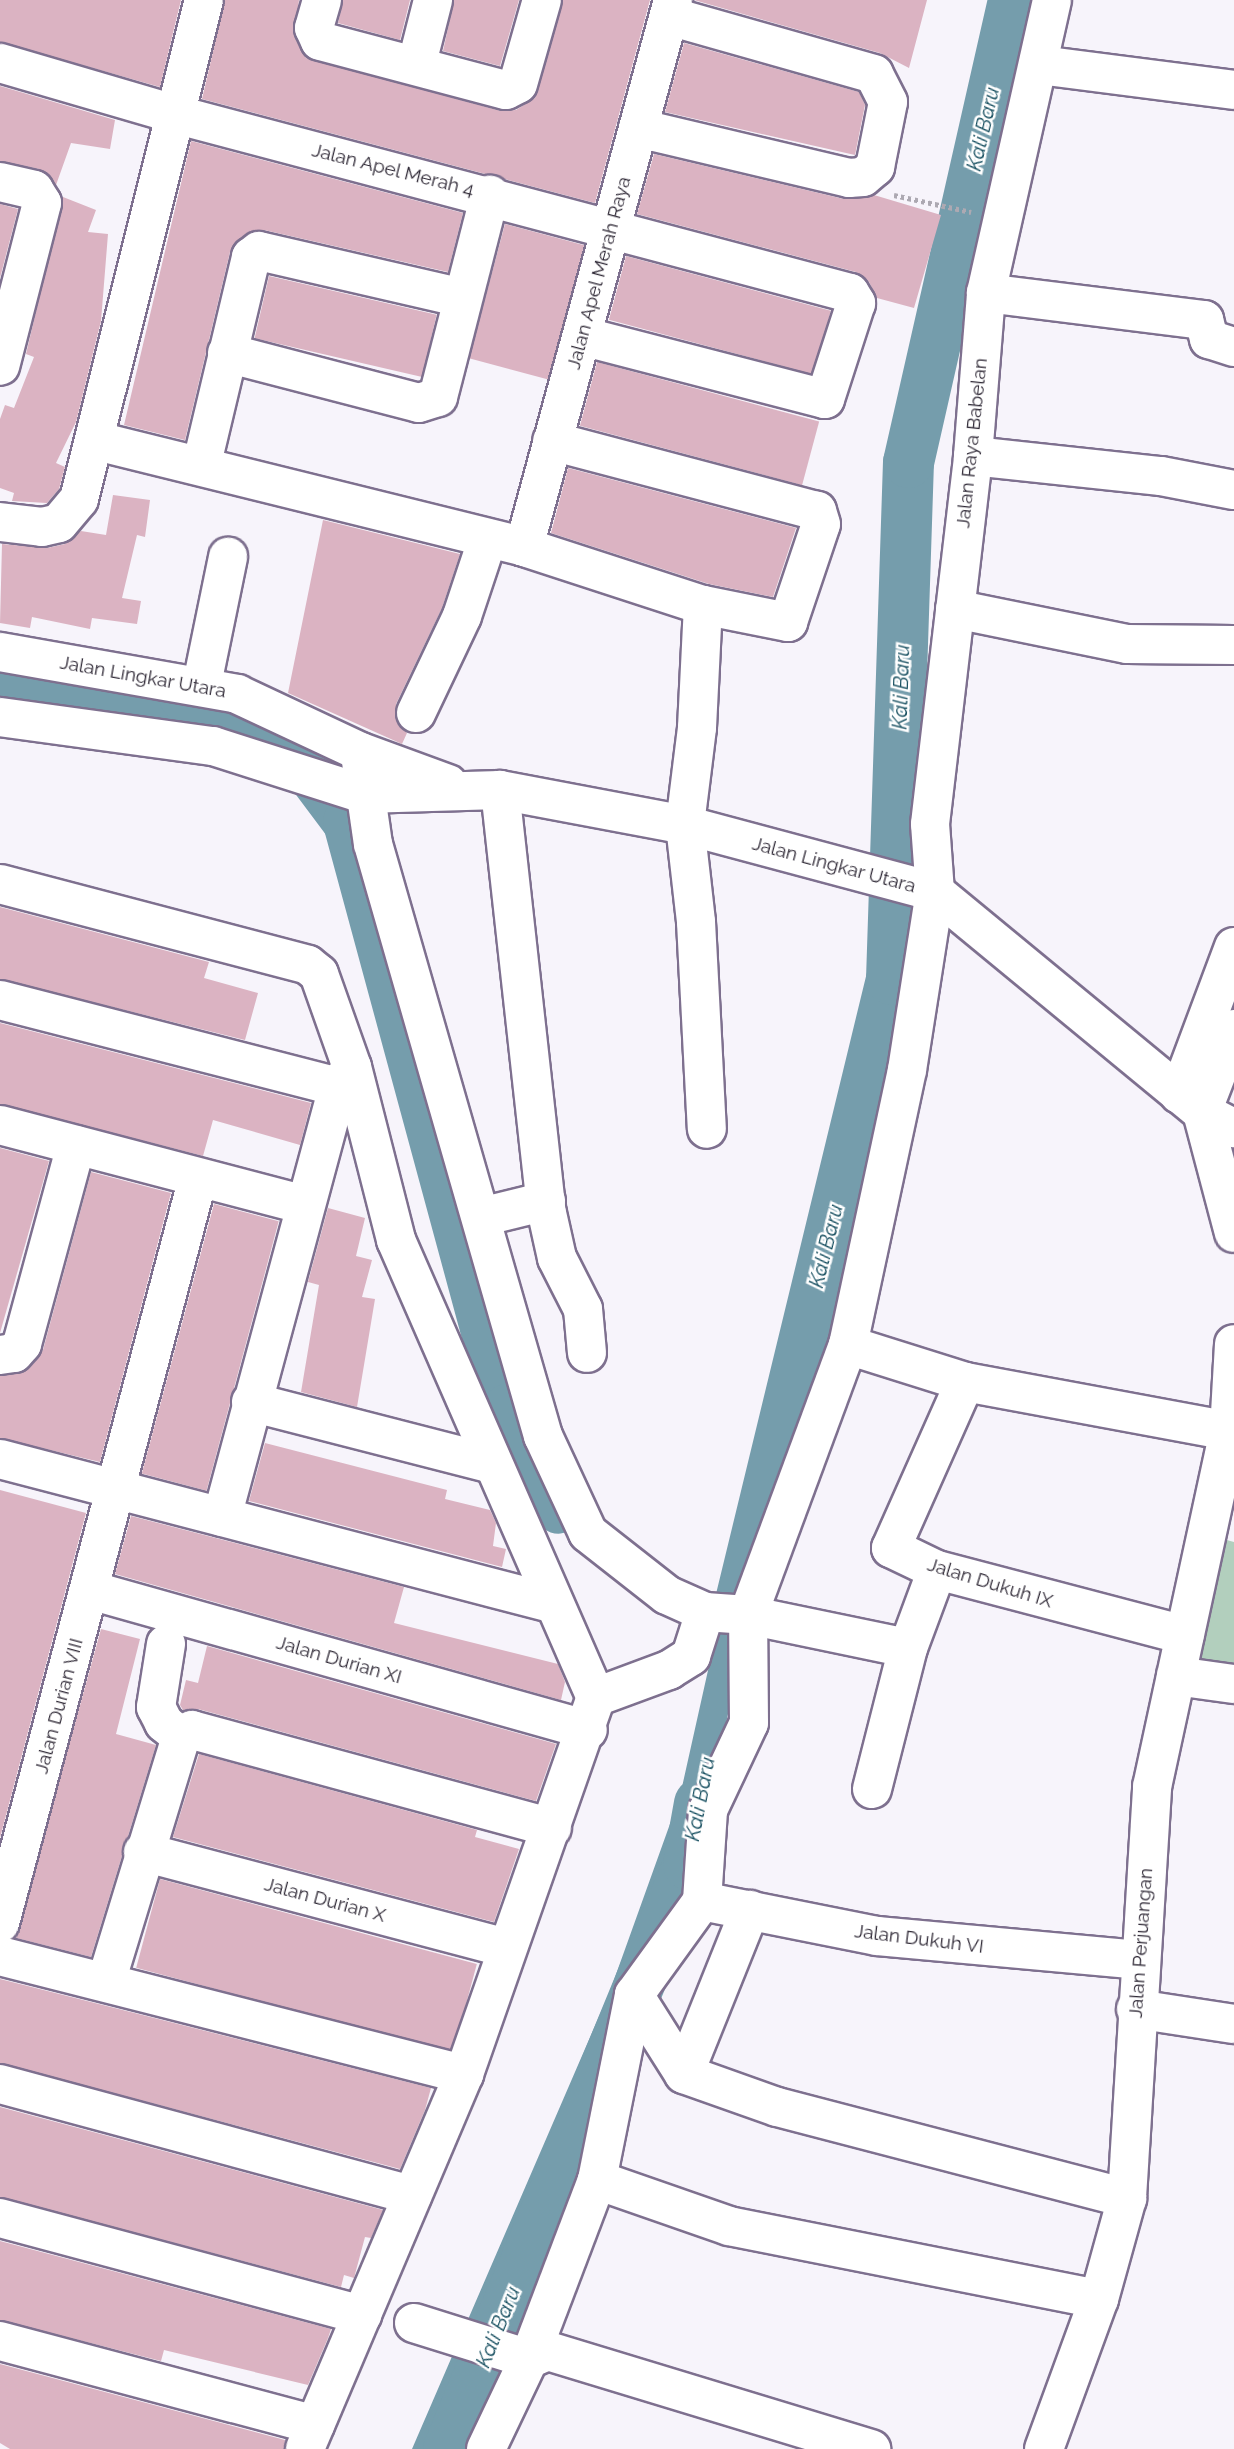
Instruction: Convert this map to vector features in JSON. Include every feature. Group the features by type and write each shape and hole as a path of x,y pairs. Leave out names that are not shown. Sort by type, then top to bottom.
{"street":[{"path":"0,522 42,527 59,523 79,499 97,441 174,114 204,0"},
{"path":"322,0 314,28 320,41 416,63 494,89 513,87 542,0"},
{"path":"416,63 433,0"},
{"name":"Jalan Raya Babelan","path":"716,1618 848,1345 907,1070 932,891 930,824 973,456 986,293 1040,65 1052,0"},
{"path":"638,128 849,178 863,177 875,167 888,102 874,74 671,8"},
{"name":"Jalan Apel Merah Raya","path":"416,713 462,616 506,543 552,441 671,8"},
{"name":"Jalan Apel Merah 4","path":"0,63 174,114 611,226 850,293 856,303 825,399 582,335"},
{"path":"1040,65 1234,90"},
{"path":"0,182 34,190 42,203 0,366"},
{"path":"227,353 429,402 438,397 490,195"},
{"path":"202,464 251,257 259,251 462,298"},
{"path":"986,293 1204,320 1209,339 1234,347"},
{"path":"97,441 202,464 506,543 704,605 788,622 821,524 817,511 552,441"},
{"path":"973,456 1161,476 1234,490"},
{"path":"202,684 228,558"},
{"path":"704,605 697,728 685,825 696,922 707,1129"},
{"path":"955,609 1127,644 1234,645"},
{"name":"Jalan Lingkar Utara","path":"0,652 202,684 237,694 361,752 488,792 685,825 932,891 1205,1111"},
{"name":"Jalan Lingkar Utara","path":"0,717 171,738 269,761 356,792 488,792"},
{"path":"361,752 356,792 543,1436 588,1533 667,1595 716,1618 908,1648"},
{"path":"488,792 546,1201 557,1258 583,1309 587,1353"},
{"path":"0,884 308,965 320,974 328,992 345,1077 396,1240 551,1603 592,1714 464,2074 310,2437 0,2341"},
{"path":"1234,947 1205,1111 1234,1233"},
{"path":"0,1000 345,1077"},
{"path":"1205,1111 1234,1029"},
{"path":"222,1517 304,1206 345,1077"},
{"path":"0,1125 304,1206"},
{"path":"0,1355 14,1353 22,1344 76,1145"},
{"name":"Jalan Durian VIII","path":"0,1923 198,1178"},
{"path":"481,1217 546,1201"},
{"path":"848,1345 965,1382 1229,1431"},
{"name":"Jalan Perjuangan","path":"1044,2449 1099,2299 1126,2198 1152,1787 1229,1431 1234,1345"},
{"name":"Jalan Dukuh IX","path":"965,1382 891,1548 937,1570 1185,1635"},
{"path":"251,1402 492,1464"},
{"path":"0,1459 551,1603"},
{"path":"872,1789 908,1648 937,1570"},
{"name":"Jalan Durian XI","path":"90,1590 592,1714"},
{"path":"592,1714 691,1656 716,1618"},
{"path":"486,2449 529,2359 597,2180 634,1995 702,1901 708,1810 749,1723 716,1618"},
{"path":"166,1644 156,1707 164,1723 181,1737"},
{"path":"1176,1676 1234,1684"},
{"path":"181,1737 200,1730 552,1828"},
{"path":"106,1982 143,1852 181,1737"},
{"name":"Jalan Durian X","path":"143,1852 508,1948"},
{"name":"Jalan Dukuh VI","path":"702,1901 877,1936 1139,1960"},
{"path":"684,2074 750,1910"},
{"path":"0,1956 464,2074"},
{"path":"634,1995 684,2074 790,2111 1126,2198"},
{"path":"1136,2009 1234,2024"},
{"path":"0,2084 412,2195"},
{"path":"597,2180 729,2226 1099,2299"},
{"path":"0,2218 362,2315"},
{"path":"414,2323 457,2333 529,2359 548,2351 871,2449"}],"path":[{"path":"890,194 938,202 984,215"}],"green space":[{"path":"1223,1539 1234,1542 1234,1673 1192,1668"}],"water":[{"path":"719,1621 747,1623 708,1810 634,1995 521,2245 441,2449 412,2449 610,1991 680,1796"}],"building":[{"path":"0,0 181,0 160,87 0,42"},
{"path":"225,0 299,0 294,36 306,58 501,111 516,110 535,98 563,0 650,0 595,203 202,99"},
{"path":"343,0 410,0 400,40 338,23"},
{"path":"454,0 519,0 500,66 443,51"},
{"path":"694,0 927,0 909,68 880,53"},
{"path":"684,43 859,92 865,105 855,155 665,112"},
{"path":"0,86 115,120 110,149 71,143 56,185 39,169 0,161"},
{"path":"191,141 463,213 448,272 264,230 238,240 230,252 185,440 124,425"},
{"path":"654,154 844,199 874,195 941,215 914,308 877,298 869,282 856,272 637,214"},
{"path":"63,197 96,210 88,232 108,234 101,321 76,422 56,463 65,467 59,489 47,503 12,501 14,493 0,488 0,419 5,405 14,408 34,357 26,354"},
{"path":"0,204 18,209 0,278"},
{"path":"505,224 584,245 548,379 469,358"},
{"path":"626,256 831,311 814,375 609,320"},
{"path":"269,276 437,315 422,377 255,338"},
{"path":"597,362 819,422 802,485 580,426"},
{"path":"568,468 796,528 773,597 709,584 551,533"},
{"path":"113,495 150,500 145,537 137,535 122,598 141,601 137,624 92,618 90,629 32,617 30,628 0,623 2,544 47,548 65,544 81,531 106,535"},
{"path":"323,520 460,554 442,608 396,704 398,725 407,733 402,744 288,693"},
{"path":"0,907 209,962 204,978 258,993 245,1040 0,979"},
{"path":"0,1023 311,1103 300,1145 213,1120 203,1156 0,1104"},
{"path":"0,1148 49,1161 0,1333"},
{"path":"91,1172 171,1193 100,1462 0,1438 0,1376 30,1368 43,1350"},
{"path":"214,1204 279,1221 207,1491 142,1473"},
{"path":"328,1208 365,1218 356,1256 372,1260 362,1297 375,1299 357,1407 301,1392 319,1285 308,1282"},
{"path":"265,1443 447,1490 445,1499 490,1510 496,1523 493,1546 506,1549 502,1567 249,1501"},
{"path":"0,1490 86,1513 0,1838"},
{"path":"131,1516 404,1587 394,1623 558,1664 565,1682 561,1700 115,1574"},
{"path":"101,1629 140,1639 116,1734 156,1745 91,1957 16,1938"},
{"path":"207,1646 556,1744 536,1801 198,1709 183,1710 180,1705 186,1680 198,1683"},
{"path":"199,1754 477,1830 475,1837 519,1849 494,1922 173,1837"},
{"path":"160,1879 477,1964 453,2053 136,1968"},
{"path":"0,1979 431,2088 425,2110 400,2169 0,2063"},
{"path":"0,2107 383,2210 371,2238 365,2237 354,2278 344,2275 341,2287 0,2197"},
{"path":"0,2241 331,2329 308,2385 164,2350 161,2361 0,2320"},
{"path":"0,2364 285,2440 284,2449 10,2449 0,2443"}],"waterway":[{"name":"Kali Baru","path":"737,1613 891,979 908,462 1013,0"},
{"path":"0,673 184,696 280,731 348,822 507,1409 558,1508"},
{"name":"Kali Baru","path":"448,2449 688,1864 699,1803"}]}
